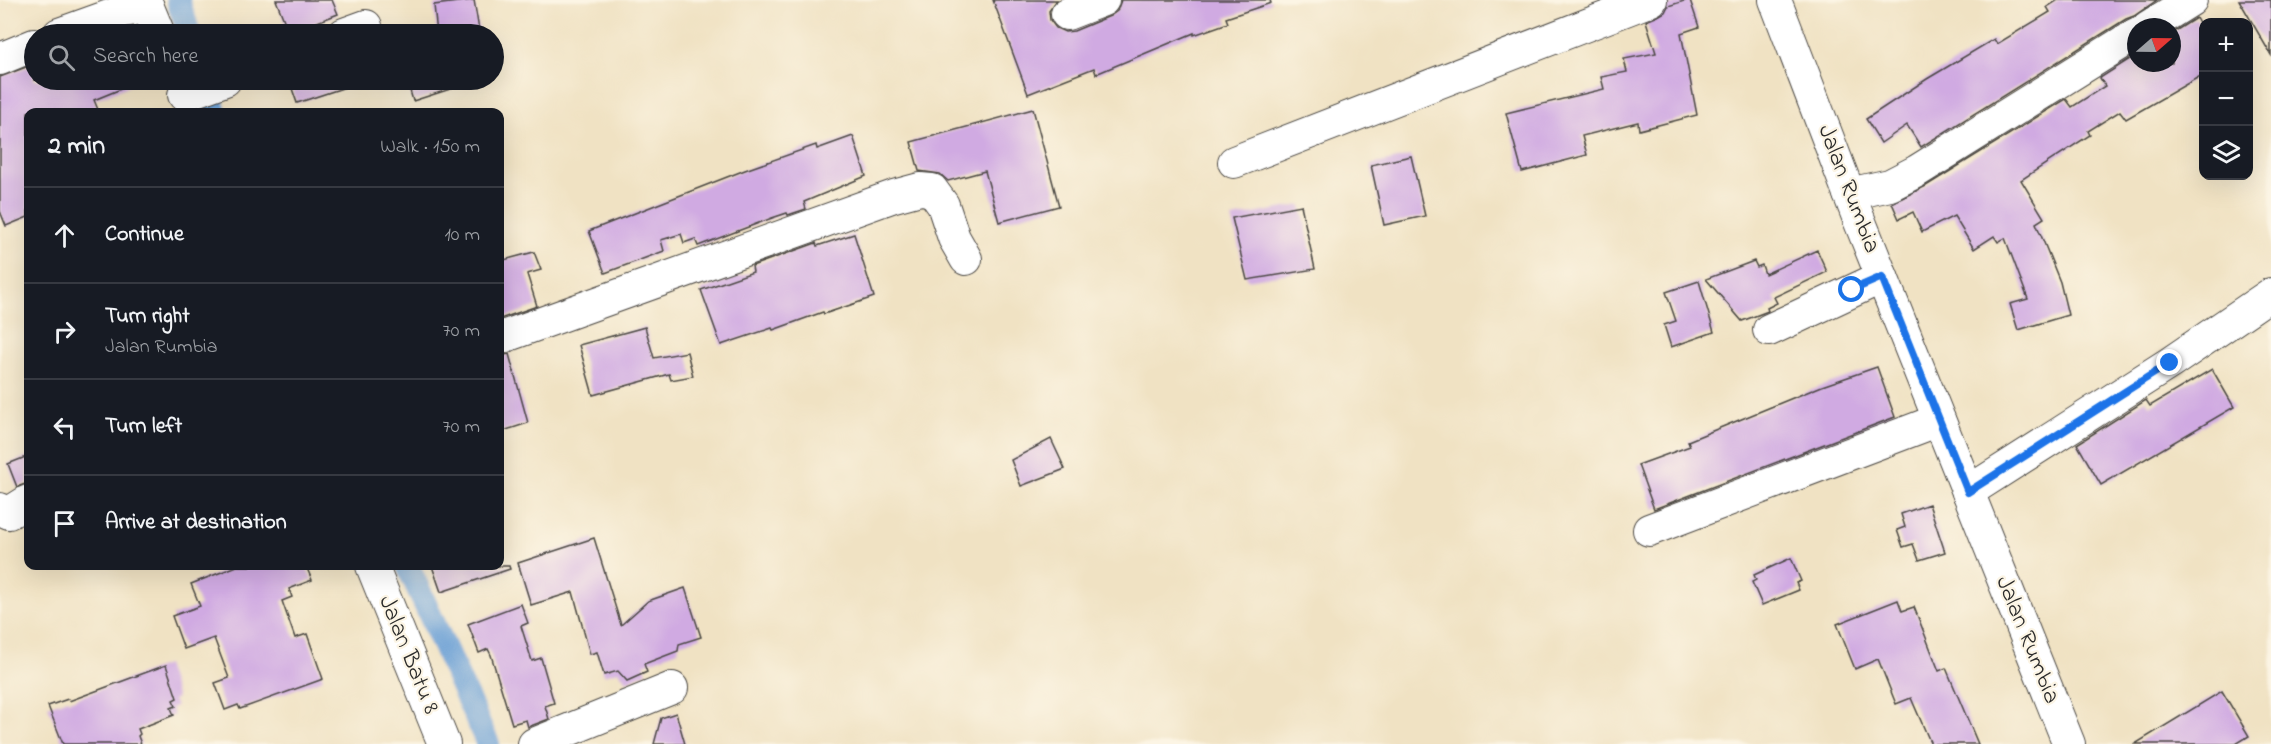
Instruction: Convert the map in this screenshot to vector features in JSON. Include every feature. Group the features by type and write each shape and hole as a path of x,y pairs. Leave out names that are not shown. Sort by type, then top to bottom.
{"street":[{"path":"1067,14 1103,0"},
{"path":"1234,162 1651,0"},
{"name":"Jalan Rumbia","path":"1775,0 1849,194 2069,744"},
{"path":"2162,18 2191,0"},
{"path":"86,24 123,10 151,14"},
{"path":"1849,194 1890,185 1917,171 2127,40"},
{"path":"0,59 24,49"},
{"path":"504,337 894,196 920,189 932,190 943,205 954,238 966,259"},
{"path":"1768,330 1882,277"},
{"path":"1968,492 2170,363 2271,294"},
{"path":"1649,530 1939,420"},
{"path":"0,509 9,513 24,504"},
{"name":"Jalan Batu 8","path":"374,570 444,744"},
{"path":"534,744 672,688"}],"building":[{"path":"276,0 332,0 338,14 312,24 285,24"},
{"path":"474,0 478,24 436,24 434,5"},
{"path":"993,0 1057,0 1049,11 1050,20 1056,28 1065,32 1074,31 1110,16 1117,11 1121,0 1270,0 1271,3 1226,18 1228,23 1194,35 1194,33 1096,74 1094,68 1028,94"},
{"path":"1690,0 1699,27 1681,33 1697,115 1639,130 1638,122 1582,136 1587,155 1522,172 1506,113 1604,89 1601,77 1627,72 1624,59 1656,53 1646,21 1665,12 1668,6"},
{"path":"2058,0 2157,0 1921,147 1907,125 1881,143 1866,119 1994,39 1997,44 2050,12 2047,7"},
{"path":"2239,0 2271,0 2271,55 2253,24 2253,18 2249,18"},
{"path":"2196,18 2199,24 2199,77 2126,119 2120,111 2088,131 2090,135 2021,180 2044,218 2036,223 2060,282 2068,315 2018,330 2010,304 2028,299 2005,238 1998,242 1994,236 1974,249 1954,216 1922,232 1913,212 1899,219 1892,203 1926,186 2066,99 2072,107 2105,86 2100,78 2127,61 2127,72 2181,72 2181,27"},
{"path":"24,68 24,90 118,90 94,100 97,108 24,108 24,219 6,226 0,211 0,77"},
{"path":"292,90 337,90 297,103"},
{"path":"410,90 447,90 413,101"},
{"path":"1033,109 1059,206 999,222 985,171 948,181 940,174 919,171 911,142"},
{"path":"853,136 866,176 804,202 806,209 772,218 698,246 695,239 684,243 681,234 661,240 664,251 605,273 589,231 745,170 816,145 817,149"},
{"path":"1411,156 1425,216 1384,225 1371,165"},
{"path":"1301,205 1315,269 1247,280 1232,218"},
{"path":"854,234 874,297 721,345 701,290 753,272 752,266 816,243 817,246"},
{"path":"1817,250 1827,272 1774,297 1777,303 1767,308 1768,311 1742,321 1706,279 1754,261 1757,267 1762,265 1765,274"},
{"path":"534,252 541,270 527,274 537,306 504,318 504,260"},
{"path":"1699,281 1714,332 1671,347 1664,325 1676,321 1666,292"},
{"path":"645,327 654,358 687,352 693,376 671,380 669,374 593,395 579,345"},
{"path":"509,354 528,423 504,431 504,355"},
{"path":"1877,367 1895,417 1654,509 1638,465 1690,446 1688,441 1822,386"},
{"path":"2212,369 2234,407 2101,485 2077,444 2146,400 2150,406"},
{"path":"1051,439 1065,469 1021,486 1011,460"},
{"path":"24,458 24,484 17,487 8,464"},
{"path":"1929,504 1945,552 1919,560 1913,544 1903,547 1897,530 1905,527 1901,514"},
{"path":"594,538 621,625 648,601 685,588 701,637 679,644 678,651 644,664 647,672 627,681 618,671 604,675 597,652 590,654 573,592 531,605 518,563"},
{"path":"1791,558 1801,581 1796,583 1799,590 1762,605 1752,582 1756,580 1754,575"},
{"path":"504,566 509,566 510,569 441,592 433,570 504,570"},
{"path":"227,570 308,570 312,580 289,589 292,597 282,601 295,638 307,634 323,679 240,709 238,705 225,710 215,683 229,678 214,638 184,649 172,616 200,606 191,584"},
{"path":"1898,600 1902,611 1914,607 1939,671 1946,668 1978,744 1931,744 1911,698 1896,704 1878,659 1855,669 1837,624"},
{"path":"521,604 528,623 521,626 532,661 541,658 554,703 545,706 549,719 528,727 526,720 512,724 491,655 488,649 479,653 468,624"},
{"path":"166,665 177,698 173,700 176,706 171,708 174,715 138,729 141,744 63,744 48,706 68,699 69,701"},
{"path":"2222,691 2249,736 2236,744 2135,744"},
{"path":"676,713 685,744 654,744 661,718"}],"waterway":[{"path":"178,0 186,24"},
{"path":"207,90 214,108"},
{"path":"410,570 488,744"}],"route":[{"path":"1852,290 1882,277 1968,492 2170,363"}]}
